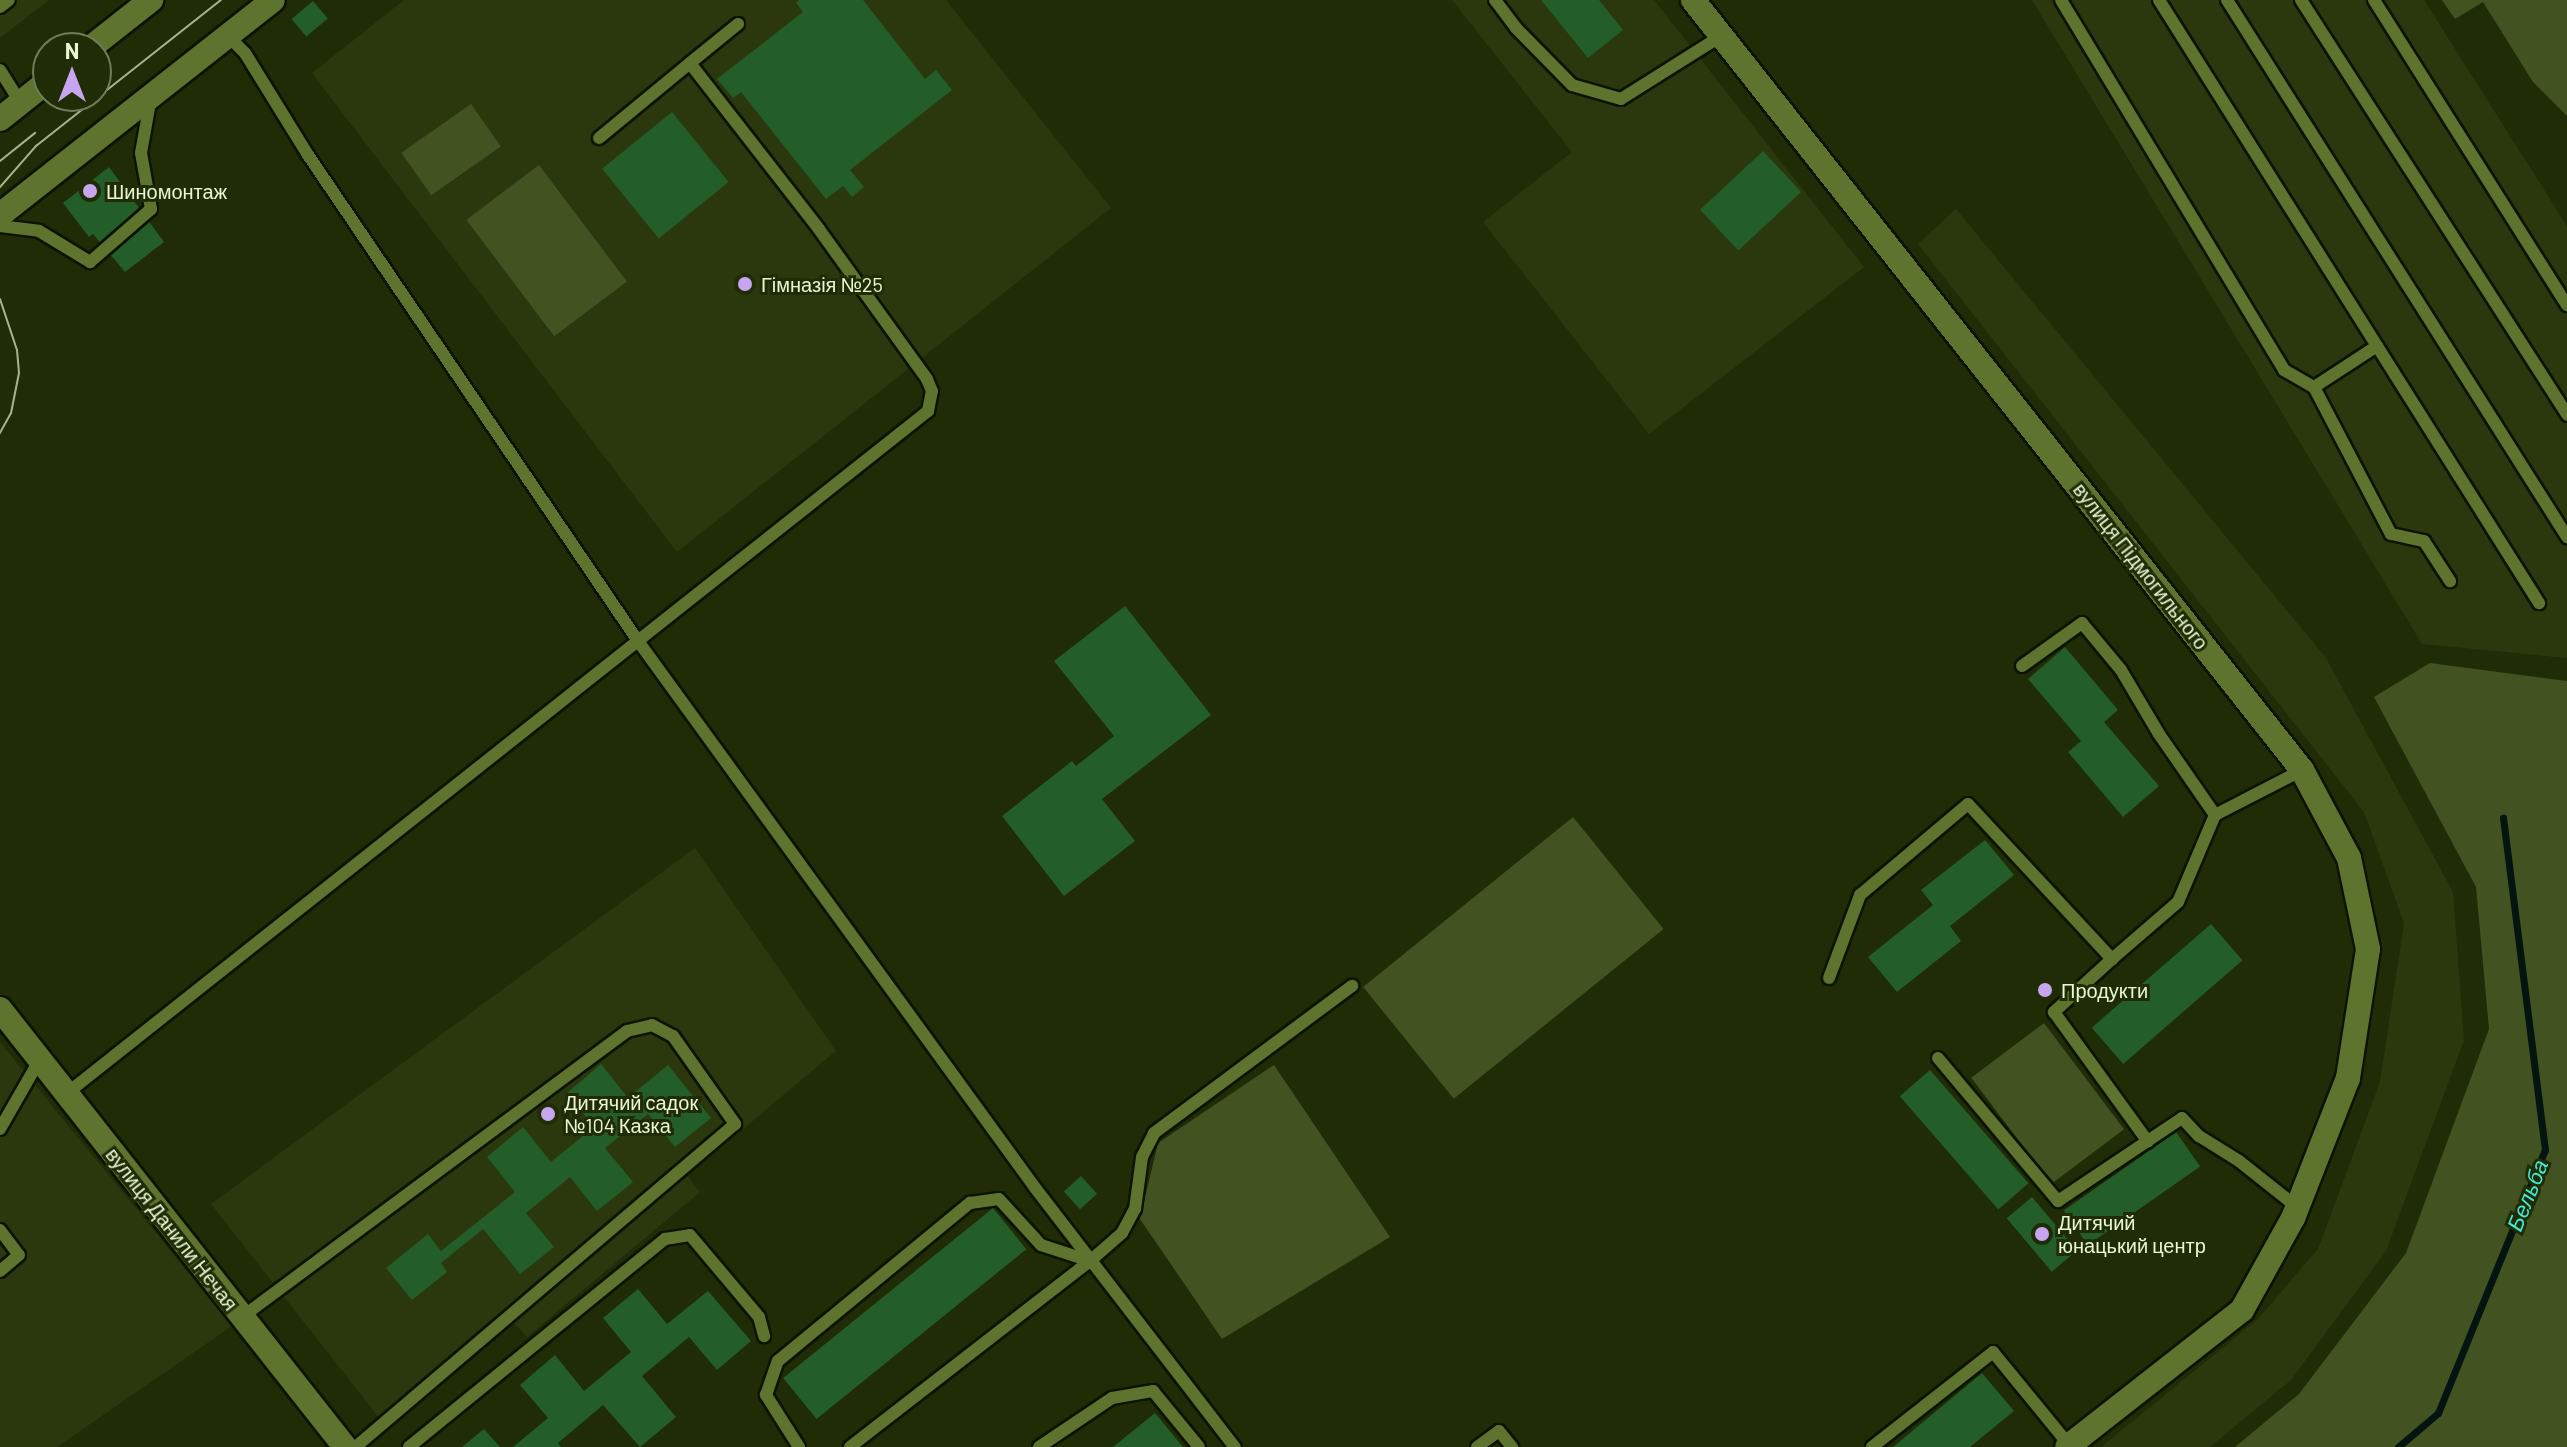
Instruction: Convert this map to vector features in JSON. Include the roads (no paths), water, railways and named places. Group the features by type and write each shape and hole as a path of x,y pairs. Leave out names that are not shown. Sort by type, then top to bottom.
{"street":[{"path":"110,32 151,0"},
{"path":"0,215 273,0"},
{"name":"вулиця Підмогильного","path":"1693,0 2302,770 2349,858 2368,949 2348,1078 2297,1207"},
{"path":"0,119 32,93"},
{"name":"вулиця Данили Нечая","path":"0,1009 345,1447"},
{"path":"2068,1446 2242,1310 2297,1207"}],"lane":[{"path":"0,7 9,0"},
{"path":"1495,0 1572,85 1621,99 1721,36"},
{"path":"2061,0 2284,370 2314,387 2391,534 2424,541 2450,581"},
{"path":"2159,0 2539,603"},
{"path":"2227,0 2567,537"},
{"path":"2301,0 2567,415"},
{"path":"2374,0 2567,305"},
{"path":"599,138 738,24"},
{"path":"228,36 245,53 308,155 638,641 1090,1261 1235,1447"},
{"path":"66,1094 921,418 932,402 927,379 819,229 690,63"},
{"path":"0,70 20,102"},
{"path":"0,226 39,231 90,262 151,209 141,153 151,97"},
{"path":"2314,387 2377,346"},
{"path":"2022,666 2082,623 2121,670 2159,734 2215,815"},
{"path":"2148,1142 2054,1012 2178,902 2215,815 2302,770"},
{"path":"1829,978 1860,895 1968,804 2112,959"},
{"path":"850,1447 1122,1233 1135,1209 1142,1157 1154,1133 1352,986"},
{"path":"242,1317 627,1031 652,1025 673,1036 735,1124 356,1447"},
{"path":"1938,1058 2058,1201 2182,1118 2199,1136 2239,1161 2297,1207"},
{"path":"0,1129 39,1061"},
{"path":"799,1447 766,1395 778,1361 970,1203 999,1199 1041,1245 1090,1261"},
{"path":"0,1230 19,1255 0,1271"},
{"path":"409,1447 665,1239 690,1235 759,1317 764,1336"},
{"path":"1872,1447 1993,1352 2068,1446"},
{"path":"1039,1447 1112,1398 1153,1391 1199,1447"},
{"path":"1477,1447 1499,1431 1512,1447"}],"waterway":[{"name":"Бельба","path":"2398,1447 2438,1413 2545,1150 2503,818"}],"tram line":[{"path":"0,187 36,146 221,0"},
{"path":"0,161 35,133"},
{"path":"0,299 17,350 19,373 11,413 0,433"}],"place":[{"name":"Шиномонтаж","path":"90,191"},
{"name":"Гімназія №25","path":"745,284"},
{"name":"Продукти","path":"2045,990"},
{"name":"Дитячий садок №104 Казка","path":"548,1114"},
{"name":"Дитячий юнацький центр","path":"2042,1234"}]}
